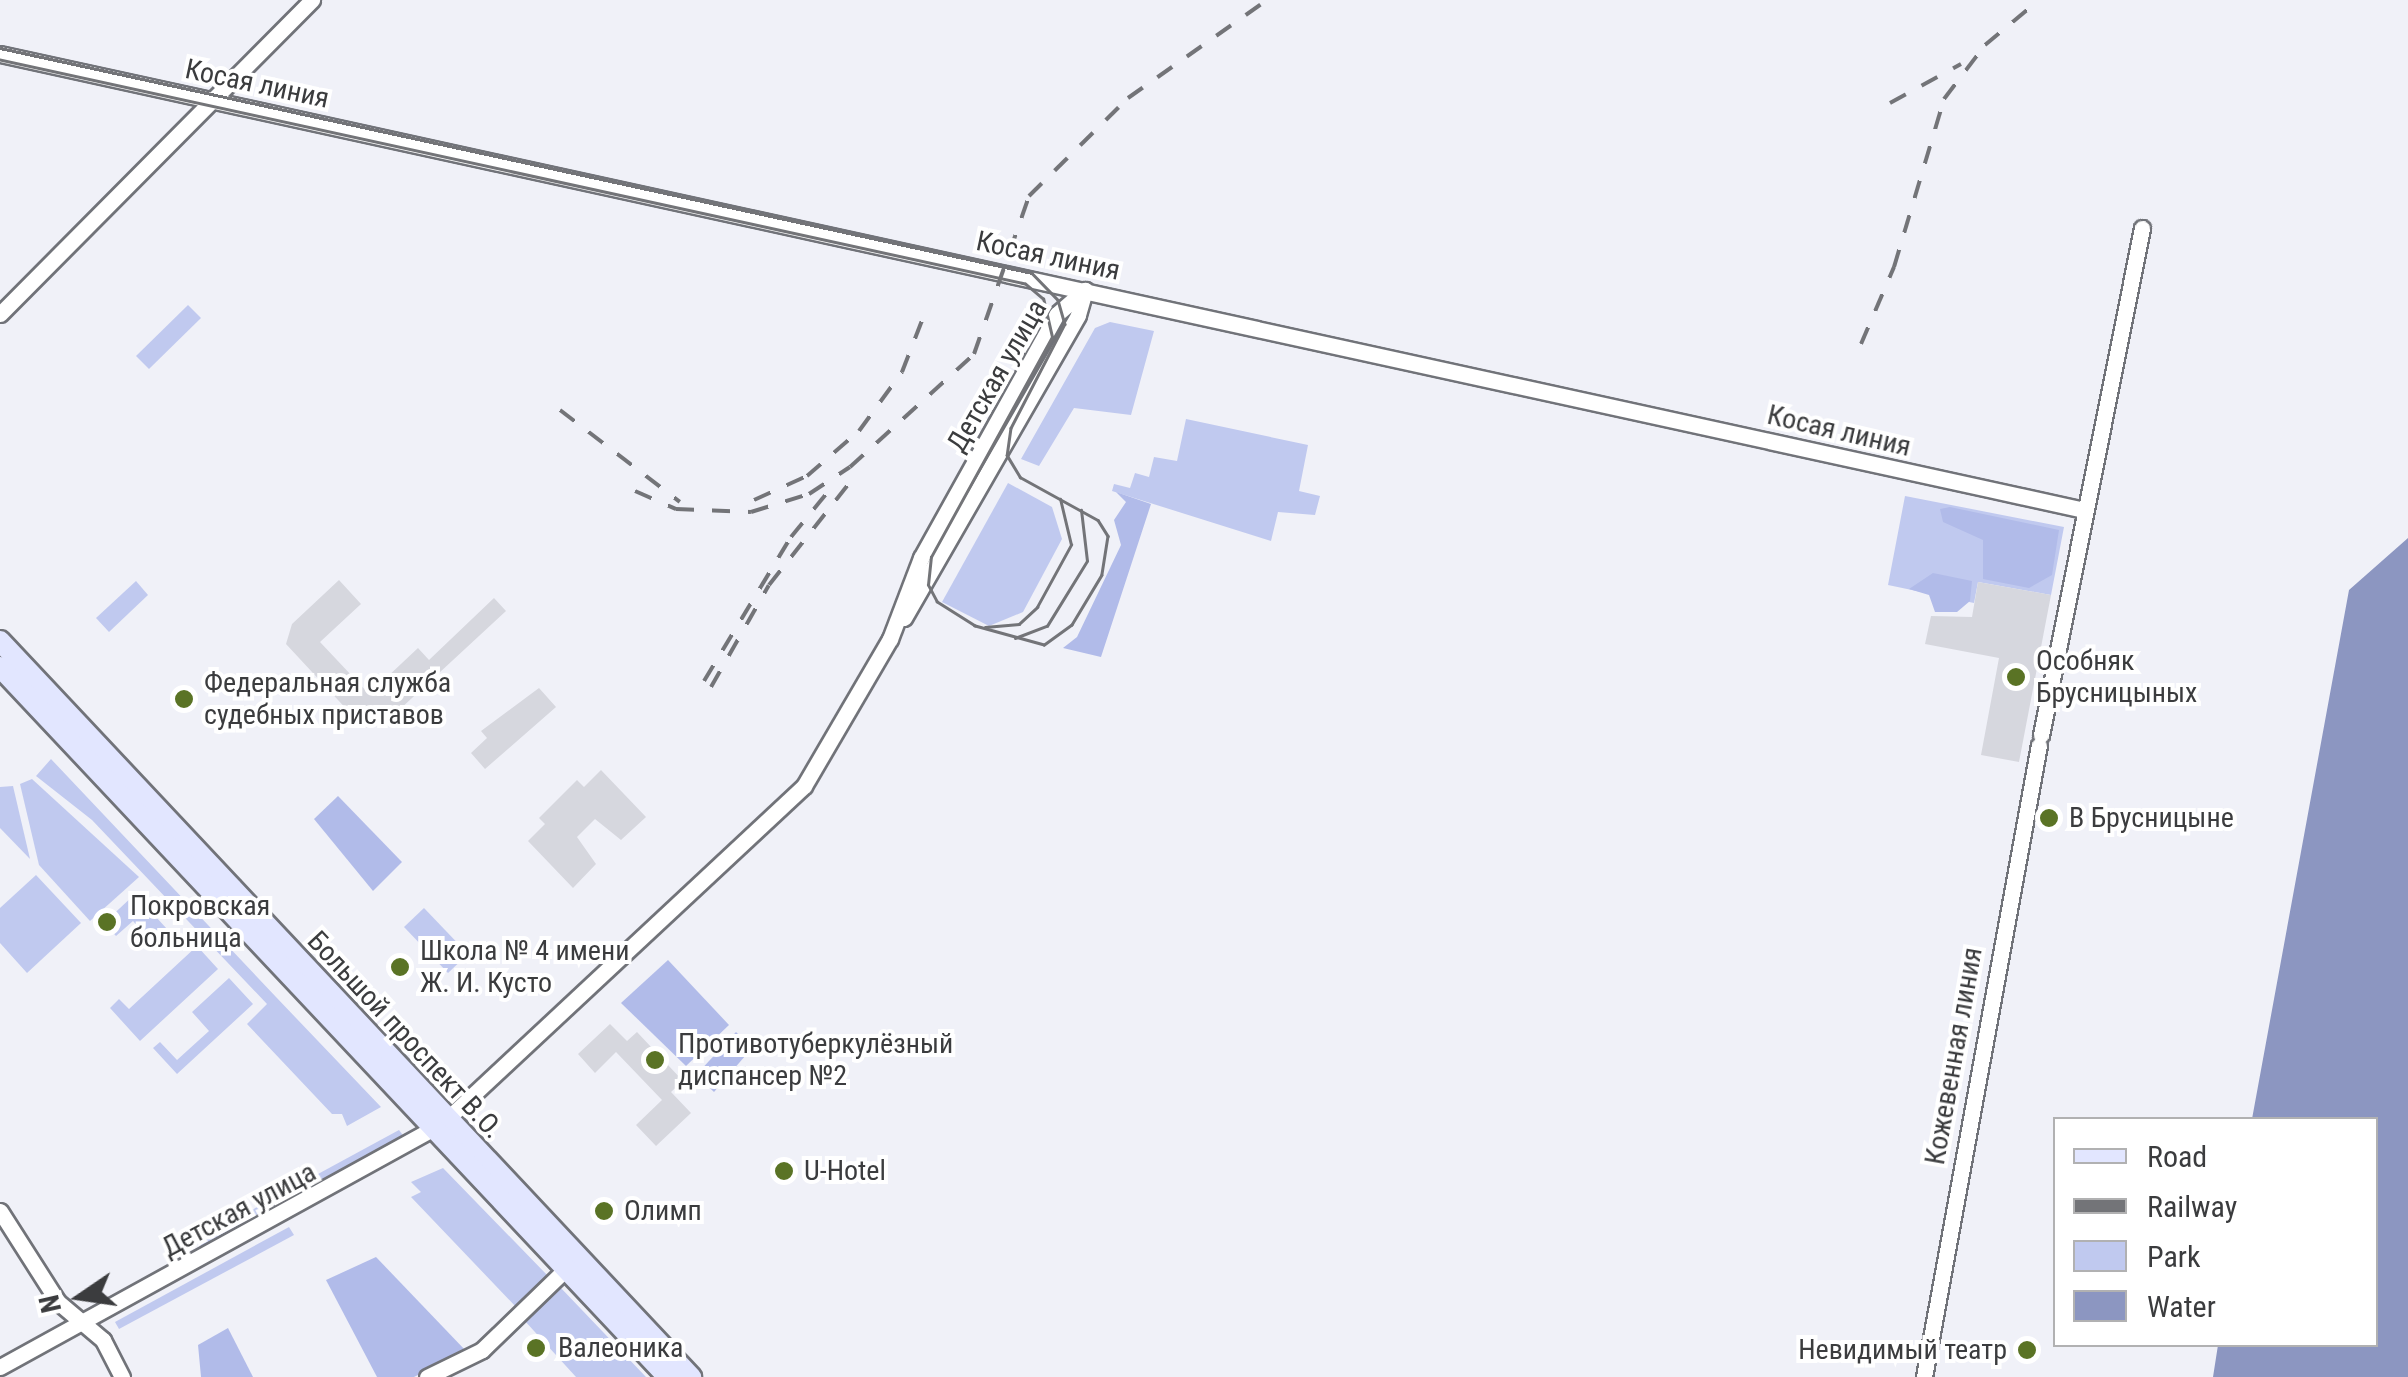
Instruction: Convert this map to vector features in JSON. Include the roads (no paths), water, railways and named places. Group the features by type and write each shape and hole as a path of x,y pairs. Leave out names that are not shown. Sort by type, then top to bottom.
{"main road":[{"name":"Большой проспект В.О.","path":"0,641 442,1123 566,1270 668,1377"},
{"name":"Большой проспект В.О.","path":"0,667 691,1377"}],"street":[{"path":"0,314 312,0"},
{"name":"Косая линия","path":"0,54 2085,510"},
{"name":"Кожевенная линия","path":"1924,1377 2040,740 2142,228"},
{"name":"Детская улица","path":"0,1367 442,1123 778,815 828,750 915,597 1057,314 1085,290"},
{"path":"0,1211 58,1302 103,1340 122,1377"},
{"path":"427,1377 482,1350 566,1270"}],"water":[{"path":"2408,538 2408,1377 2213,1377 2218,1347 2378,1347 2378,1117 2252,1117 2349,590"}],"tram line":[{"path":"0,48 1032,273 1058,300 1065,324 1011,428 1007,455 1020,477 1098,520 1108,536 1102,575 1072,625 1044,645 975,626 937,602 928,585 931,557 1052,337 1043,299 1025,284 0,60"},
{"path":"985,627 1019,624 1037,607 1071,545 1060,499"},
{"path":"1015,638 1047,626 1087,561 1081,510"}],"railway":[{"path":"635,491 676,509 751,512 809,494 850,467 974,354 1029,196 1128,98 1267,0"},
{"path":"1861,344 1894,267 1944,99 1985,45 2039,0"},
{"path":"1890,103 1961,64"},
{"path":"754,500 807,476 859,431 902,372 926,310"},
{"path":"560,410 680,502"},
{"path":"711,687 769,585 857,473"},
{"path":"704,681 791,537 831,488"}],"place":[{"name":"Особняк Брусницыных","path":"2016,677"},
{"name":"Федеральная служба судебных приставов","path":"184,699"},
{"name":"В Брусницыне","path":"2049,818"},
{"name":"Покровская больница","path":"107,922"},
{"name":"Школа № 4 имени Ж. И. Кусто","path":"400,967"},
{"name":"Противотуберкулёзный диспансер №2","path":"655,1060"},
{"name":"U-Hotel","path":"784,1171"},
{"name":"Олимп","path":"604,1211"},
{"name":"Валеоника","path":"536,1348"},
{"name":"Невидимый театр","path":"2027,1350"}]}
